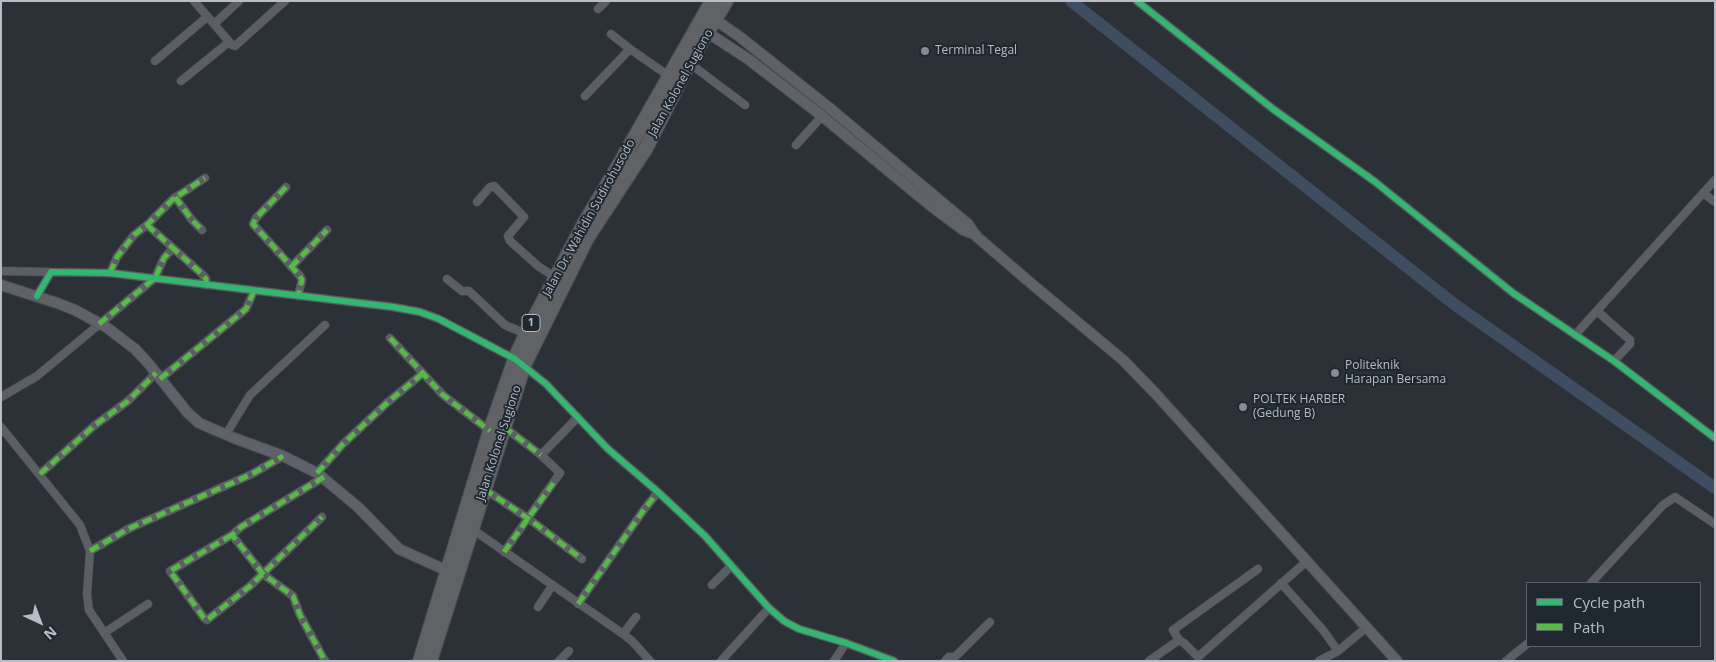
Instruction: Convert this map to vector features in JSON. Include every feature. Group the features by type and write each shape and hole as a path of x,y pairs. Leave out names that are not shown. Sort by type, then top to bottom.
{"highway":[{"name":"Jalan Dr. Wahidin Sudirohusodo","path":"420,661 452,573 520,362 526,334 666,73 702,29 712,7"},
{"name":"Jalan Kolonel Sugiono","path":"520,362 587,238 646,148 689,63 702,29"},
{"name":"Jalan Kolonel Sugiono","path":"430,661 452,573 472,529 484,489 497,429"}],"main road":[{"path":"712,7 740,37 968,224 976,236 1106,345 1143,380 1307,561 1363,631 1397,661"},
{"path":"702,29 778,82 822,116 930,206 963,230 976,236"},
{"path":"778,82 784,72"},
{"path":"1,285 75,310 99,324 135,350 186,412 199,422 284,456 321,475 358,507 399,549 452,573"}],"street":[{"path":"194,1 229,42 235,46 285,1"},
{"path":"214,24 239,1"},
{"path":"598,9 606,1"},
{"path":"1137,1 1272,109 1374,181 1513,292 1614,361 1715,438"},
{"path":"155,61 208,17"},
{"path":"611,34 666,73"},
{"path":"181,81 229,42"},
{"path":"585,96 630,49"},
{"path":"689,63 745,105"},
{"path":"796,145 822,116"},
{"path":"111,270 132,236 147,225 175,197 204,178"},
{"path":"1576,336 1715,180"},
{"path":"477,202 490,187 494,186 524,217 508,236 510,241 538,266 555,277"},
{"path":"286,187 256,218 253,224 302,280 299,294"},
{"path":"1703,193 1715,202"},
{"path":"175,197 202,230"},
{"path":"147,225 173,248 206,282"},
{"path":"290,267 327,230"},
{"path":"1,397 37,376 156,275 164,258 173,248"},
{"path":"1,271 111,270 206,282 254,291 299,294 393,307 420,312 439,319 520,362 546,384 608,449 658,492 704,536 769,608 784,621 894,661"},
{"path":"37,296 51,272"},
{"path":"447,279 462,291 468,291 505,325 526,334"},
{"path":"40,474 95,425 245,310 254,291"},
{"path":"1597,311 1630,340 1630,344 1614,361"},
{"path":"226,434 250,396 325,324"},
{"path":"390,338 443,395 541,455 560,472 504,552"},
{"path":"322,517 263,574 209,620 204,618 170,571 232,535 241,527 321,475 343,444 388,402 422,374"},
{"path":"541,455 578,417"},
{"path":"1,427 80,525 90,551 88,603 94,618 123,661"},
{"path":"90,551 128,529 208,492 244,478 284,456"},
{"path":"484,489 582,559"},
{"path":"578,604 658,492"},
{"path":"1592,582 1663,505 1675,497 1715,524"},
{"path":"303,522 310,530"},
{"path":"472,529 623,634 650,661"},
{"path":"232,535 263,574 293,596 300,615 325,661"},
{"path":"1258,568 1174,628 1173,631 1179,640 1184,642 1197,659 1307,561"},
{"path":"712,585 731,566"},
{"path":"1281,583 1323,630 1338,651"},
{"path":"538,607 552,586"},
{"path":"104,633 148,604"},
{"path":"721,661 769,608"},
{"path":"623,634 636,618"},
{"path":"945,661 957,655 990,622"},
{"path":"1319,661 1338,651 1363,631"},
{"path":"1149,661 1179,640"},
{"path":"834,661 846,643"},
{"path":"1506,661 1526,645"},
{"path":"559,661 569,651"}],"waterway":[{"path":"1071,1 1454,304 1715,488"},
{"path":"665,70 670,62"},
{"path":"618,152 629,133"}],"marked path":[{"path":"110,273 117,257 134,235 173,199 205,178"},
{"path":"286,187 256,218 253,224 300,276 302,280 298,296"},
{"path":"175,197 202,230"},
{"path":"147,225 173,248"},
{"path":"291,267 327,230"},
{"path":"99,324 155,278 164,258 173,248 203,275 206,279 206,285"},
{"path":"160,379 246,309 254,291"},
{"path":"390,338 443,395 490,431"},
{"path":"40,474 95,425 128,401 156,373"},
{"path":"317,473 343,444 388,402 422,374"},
{"path":"504,427 541,455"},
{"path":"90,551 128,529 252,474 283,456"},
{"path":"324,477 241,527 232,535 263,574 293,596 300,615 325,661"},
{"path":"504,552 554,482"},
{"path":"484,489 529,519 582,559"},
{"path":"578,604 658,492"},
{"path":"232,535 170,571 207,620 250,586 322,517"}],"cycle path":[{"path":"1137,1 1273,109 1374,181 1513,293 1614,361 1715,438"},
{"path":"37,296 51,272 110,273 393,307 420,312 439,319 515,359 546,384 608,449 705,536 769,608 784,621 799,629 846,643 894,661"}],"place":[{"name":"Terminal Tegal","path":"925,51"},
{"name":"Politeknik Harapan Bersama","path":"1335,373"},
{"name":"POLTEK HARBER (Gedung B)","path":"1243,407"}]}
